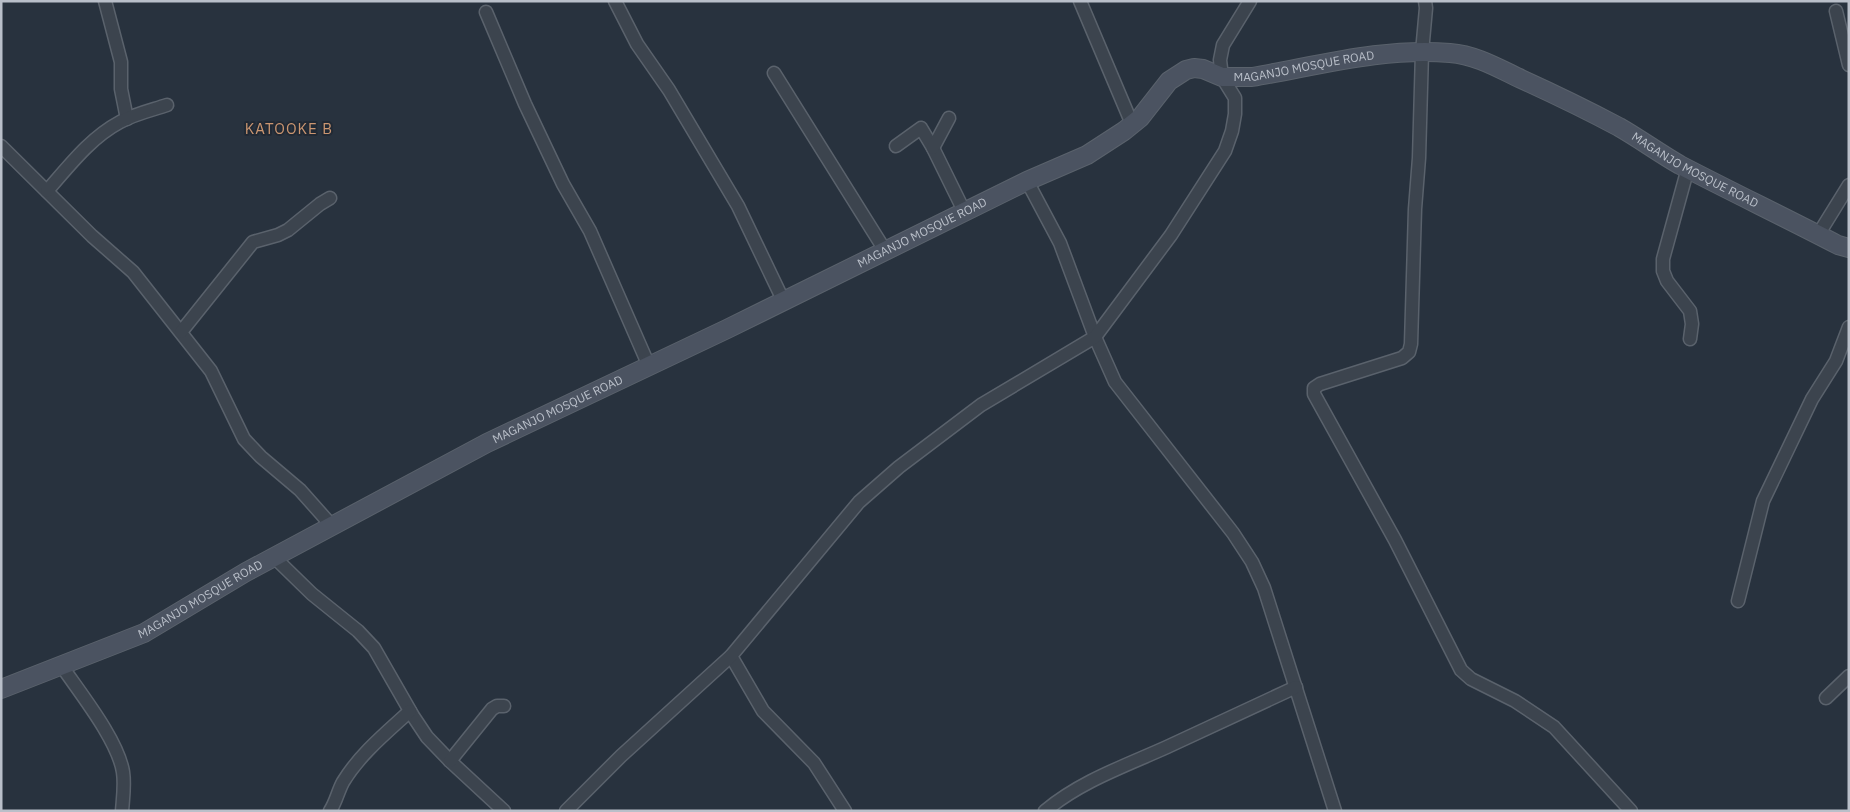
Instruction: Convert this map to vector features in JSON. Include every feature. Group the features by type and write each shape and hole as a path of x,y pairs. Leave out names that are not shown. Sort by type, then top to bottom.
{"street":[{"path":"105,1 122,62 121,89 127,119"},
{"path":"615,1 637,44 669,90 738,206 784,302"},
{"path":"1080,1 1132,124"},
{"path":"569,810 621,756 731,656 859,502 879,484 981,404 1095,337 1166,242 1225,151 1234,122 1235,98 1222,77 1220,60 1223,45 1250,1"},
{"path":"1425,1 1419,158 1415,209 1411,344 1409,352 1402,358 1320,384 1314,388 1314,394 1395,540 1462,670 1471,679 1515,701 1554,728 1631,811"},
{"path":"1836,11 1849,65"},
{"path":"486,12 525,104 563,184 590,231 649,366"},
{"name":"MAGANJO MOSQUE ROAD","path":"1,689 144,633 274,557 487,443 784,302 1027,181 1087,155 1132,124 1155,100 1169,81 1186,70 1194,68 1203,69 1222,77 1252,77 1344,60 1383,55 1422,52 1468,55 1619,127 1688,168 1818,235 1849,248"},
{"path":"774,73 886,252"},
{"path":"47,191 93,140 108,129 127,119 167,105"},
{"path":"933,148 949,118"},
{"path":"896,146 921,128 965,213"},
{"path":"1,146 92,236 133,272 212,371 244,439 261,457 300,490 332,526"},
{"path":"1688,168 1662,258 1663,271 1667,281 1690,311 1692,324 1690,340"},
{"path":"1027,181 1060,243 1095,337 1115,382 1232,533 1252,562 1264,588 1335,811"},
{"path":"1818,235 1849,185"},
{"path":"181,332 253,242 288,230 330,198"},
{"path":"1738,601 1763,501 1812,399 1836,360 1849,327"},
{"path":"274,557 312,594 358,631 374,648 410,712 428,737 450,761 504,811"},
{"path":"731,656 763,711 814,763 845,811"},
{"path":"61,665 103,726 120,759 124,788 122,811"},
{"path":"1826,698 1849,676"},
{"path":"1045,811 1085,784 1111,770 1165,748 1296,687"},
{"path":"450,761 492,709 497,706 504,706"},
{"path":"330,811 343,782 366,752 410,712"}],"district":[{"name":"KATOOKE B","path":"289,129"}]}
